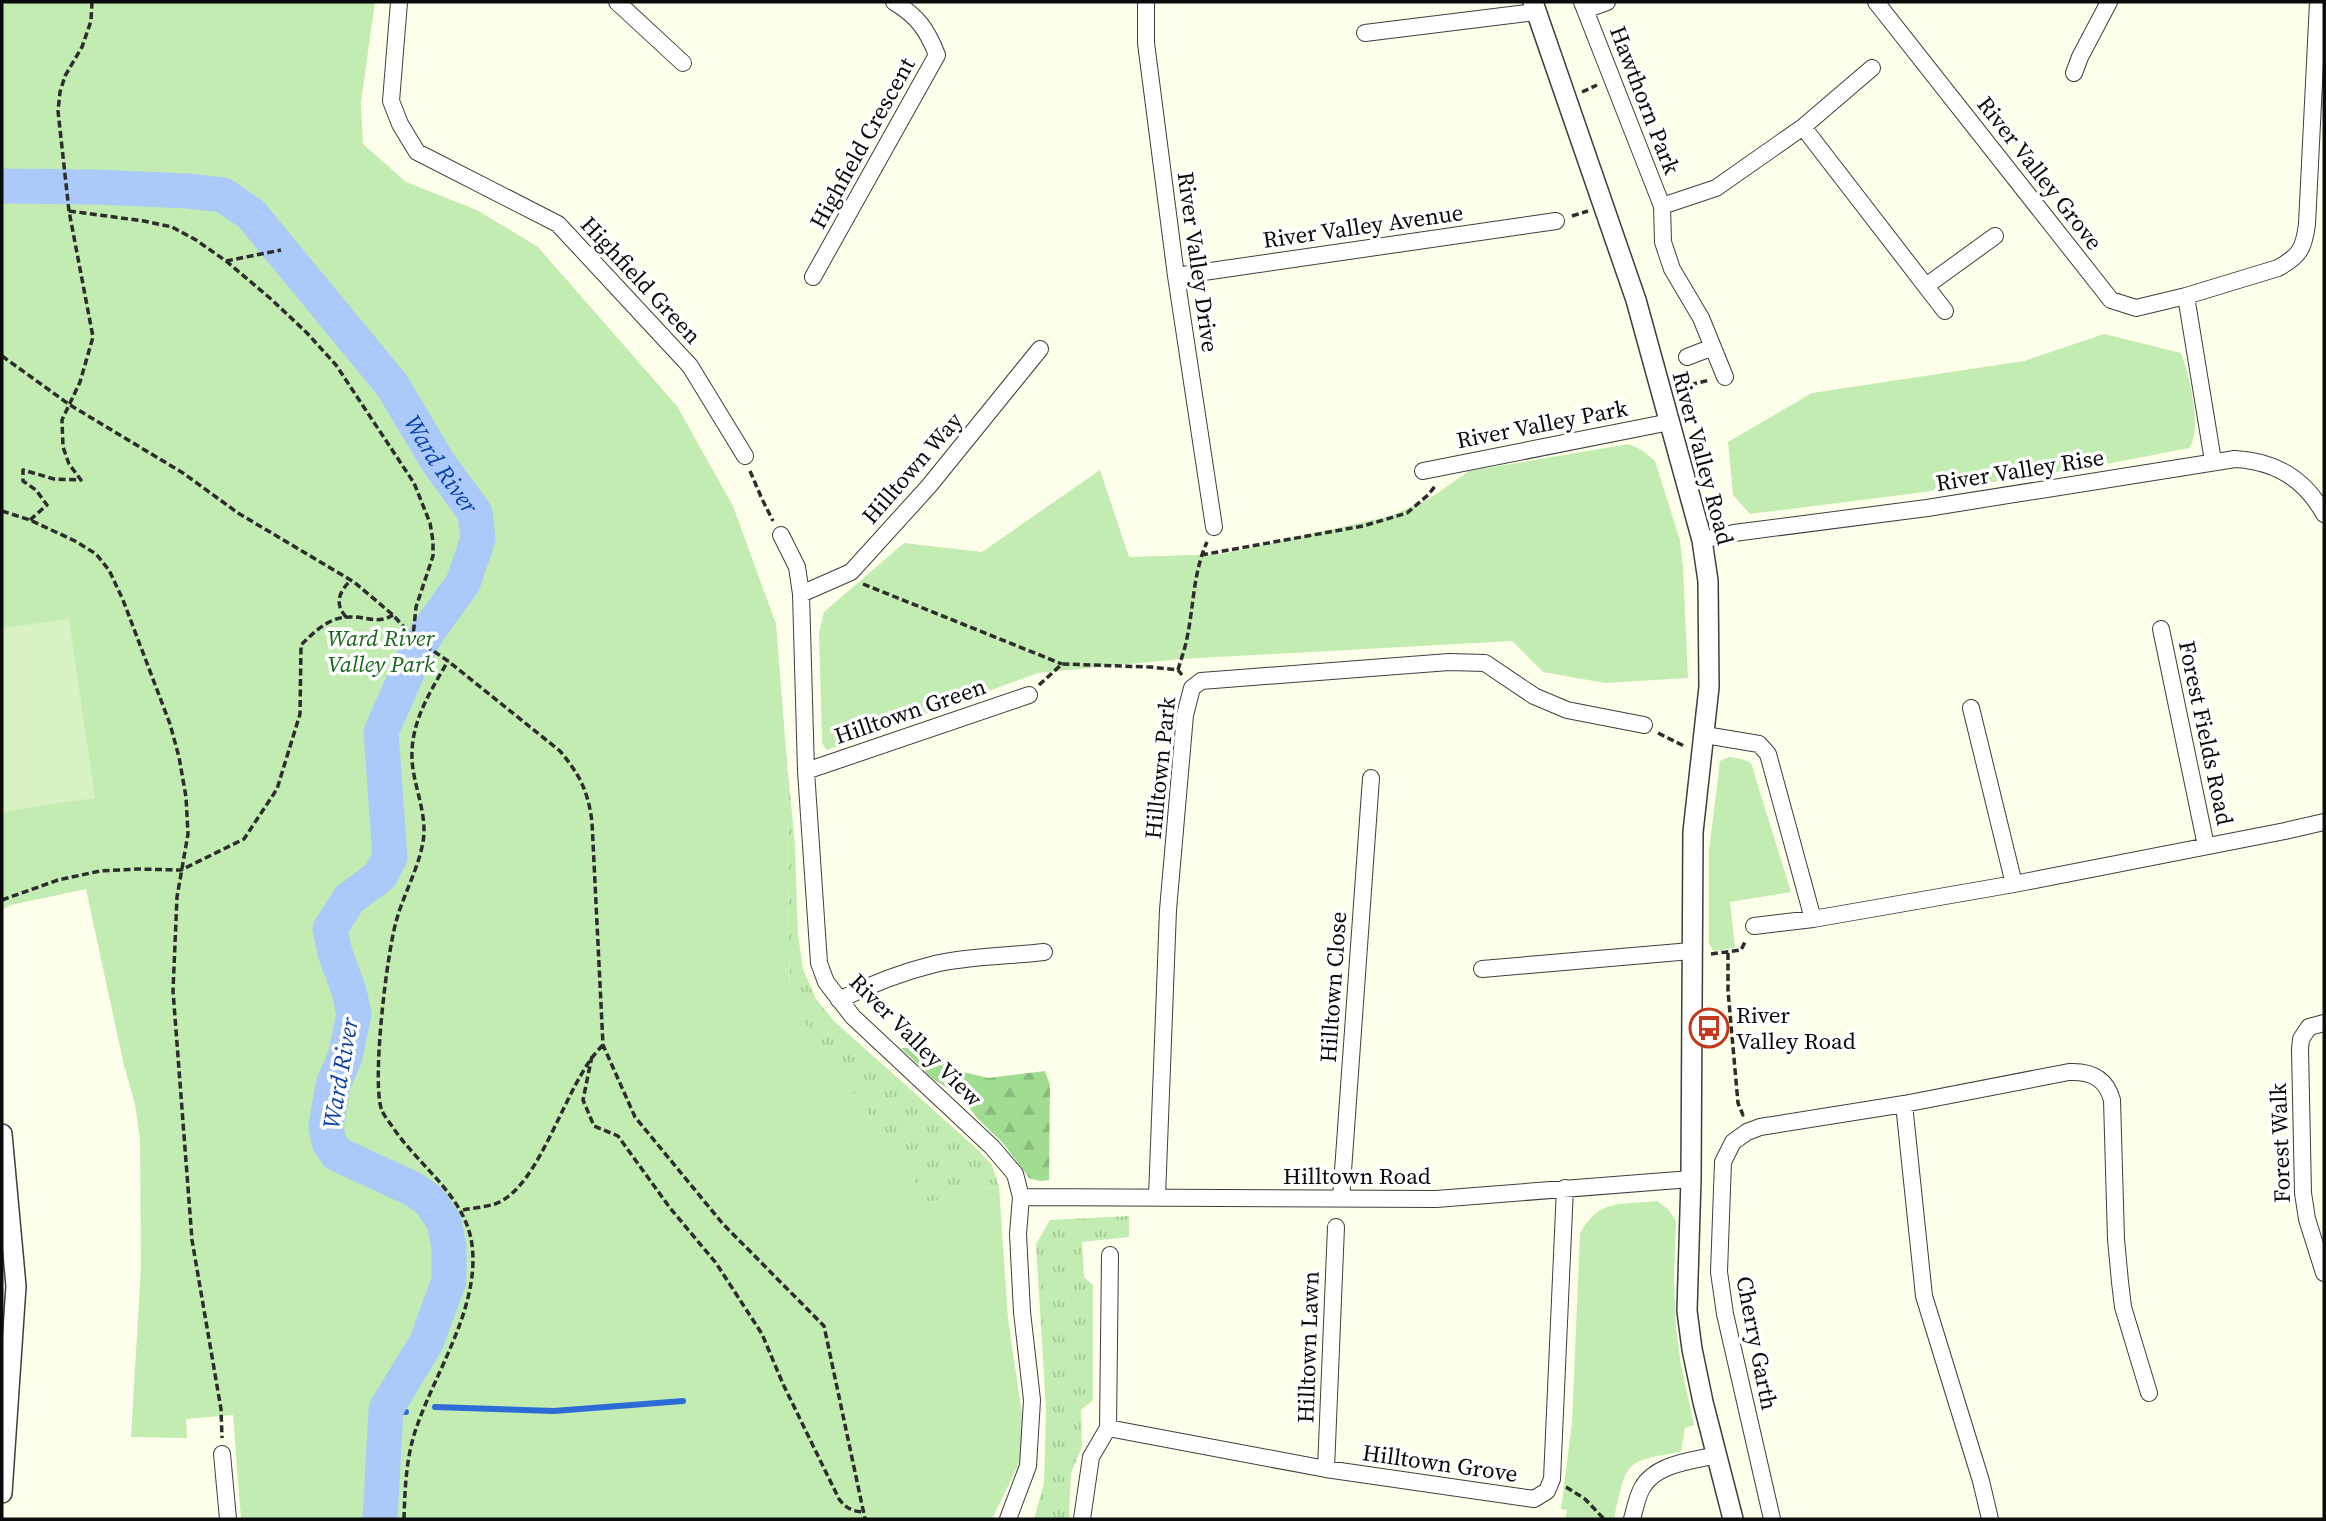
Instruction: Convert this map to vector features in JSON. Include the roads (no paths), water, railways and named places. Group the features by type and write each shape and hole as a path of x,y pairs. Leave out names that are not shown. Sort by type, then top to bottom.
{"street":[{"name":"Highfield Green","path":"399,2 391,101 400,124 417,152 558,224 690,366 745,456"},
{"path":"617,2 683,63"},
{"name":"Highfield Crescent","path":"813,277 937,55 928,31 908,11 894,2"},
{"name":"River Valley Drive","path":"1146,2 1146,43 1176,276 1214,527"},
{"name":"Hawthorn Park","path":"1607,2 1584,6 1662,206 1664,242 1672,269 1701,318 1725,376"},
{"path":"2074,73 2109,2"},
{"name":"River Valley Grove","path":"1885,6 2111,300 2136,308 2278,268 2303,248 2318,2"},
{"path":"1365,33 1534,7"},
{"name":"River Valley Road","path":"1534,7 1636,300 1702,540 1708,581 1709,687 1693,832 1691,1180 1687,1311 1692,1349 1733,1519"},
{"name":"Hawthorn Park","path":"1662,206 1716,188 1802,127 1871,68"},
{"path":"1802,127 1945,311"},
{"name":"River Valley Avenue","path":"1176,276 1556,221"},
{"path":"1926,286 1995,236"},
{"path":"2186,296 2213,461"},
{"path":"1687,357 1713,347"},
{"name":"Hilltown Way","path":"801,594 851,572 929,486 1040,349"},
{"name":"River Valley Park","path":"1423,471 1670,422"},
{"name":"River Valley Rise","path":"1702,540 1734,533 1927,508 2213,461 2253,460 2288,473 2308,491 2324,514"},
{"name":"River Valley View","path":"781,535 797,567 801,594 806,771 819,963 826,982 853,1017 992,1147 1015,1174 1021,1197 1018,1234 1022,1312 1032,1400 1028,1465 1008,1519"},
{"name":"Forest Fields Road","path":"2161,629 2206,846"},
{"name":"Hilltown Park","path":"1157,1197 1168,910 1185,715 1192,688 1201,681 1449,662 1485,663 1534,696 1567,710 1644,725"},
{"name":"Hilltown Green","path":"806,771 1029,695"},
{"path":"1971,708 2014,884"},
{"path":"1704,735 1759,744 1769,754 1813,919"},
{"name":"Hilltown Close","path":"1341,1199 1371,778"},
{"name":"Forest Fields Road","path":"1754,926 1813,919 2014,884 2324,822"},
{"path":"839,1000 892,977 938,963 1044,952"},
{"path":"1482,969 1691,954"},
{"name":"Forest Walk","path":"2324,1023 2309,1027 2301,1039 2300,1049 2303,1193 2307,1219 2324,1273"},
{"name":"Cherry Garth","path":"1772,1519 1725,1314 1719,1272 1723,1162 1733,1142 1760,1127 1904,1104 2069,1072 2081,1071 2102,1080 2109,1087 2112,1100 2116,1239 2123,1307 2149,1393"},
{"path":"1904,1104 1924,1296 1981,1480 1990,1519"},
{"path":"2,1133 16,1286 2,1493"},
{"name":"Hilltown Road","path":"1021,1197 1436,1199 1691,1180"},
{"name":"Hilltown Grove","path":"1108,1428 1326,1469 1534,1499 1547,1491 1552,1479 1564,1188"},
{"name":"Hilltown Lawn","path":"1326,1469 1336,1227"},
{"path":"1082,1519 1091,1457 1108,1428 1110,1255"},
{"path":"222,1454 228,1519"},
{"path":"1632,1519 1642,1488 1653,1475 1665,1468 1717,1455"}],"waterway":[{"name":"Ward River","path":"2,186 188,191 223,195 251,214 392,385 438,462 475,513 478,539 463,583 427,633 381,732 390,857 380,876 349,899 330,929 354,1014 345,1057 333,1085 326,1126 329,1142 337,1154 413,1189 430,1201 444,1222 449,1247 449,1281 426,1343 386,1409 380,1519"},
{"path":"435,1407 554,1411 683,1401"},
{"path":"386,1409 406,1412"}],"place":[{"name":"River Valley Road","path":"1709,1028"}],"park label":[{"name":"Ward River Valley Park","path":"381,651"}]}
